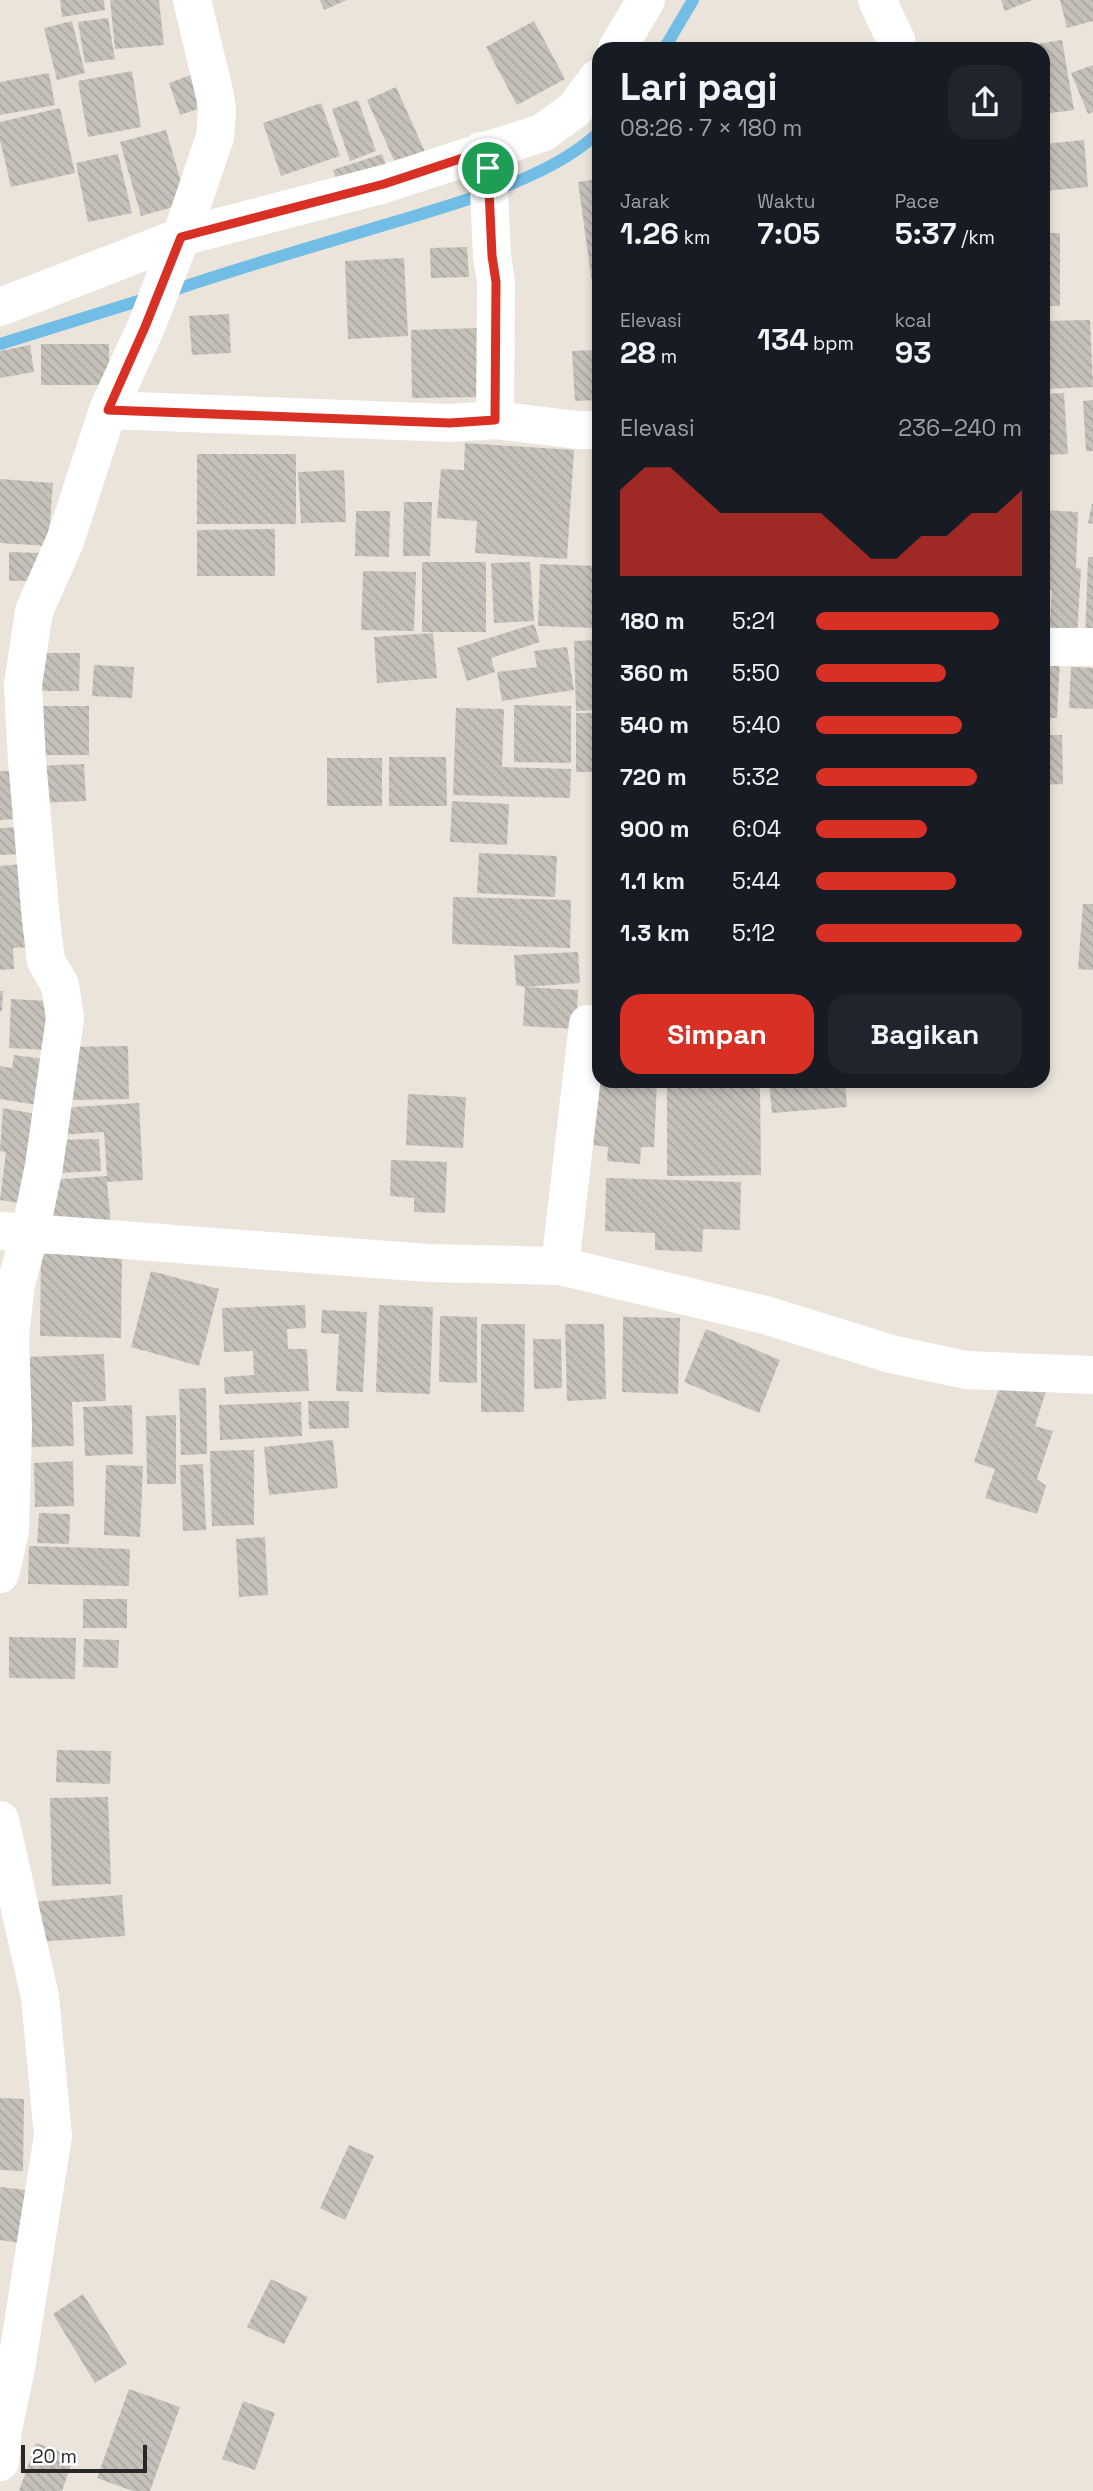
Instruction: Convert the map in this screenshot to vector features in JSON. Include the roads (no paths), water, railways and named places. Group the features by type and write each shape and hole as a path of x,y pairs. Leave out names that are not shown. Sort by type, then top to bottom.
{"street":[{"path":"0,1574 10,1531 13,1428 10,1335 16,1284 15,1232 44,1166 65,1018 60,985 46,961 23,685 34,611 65,541 108,410 181,237 215,137 217,111 192,0"},
{"path":"621,42 646,0"},
{"path":"877,0 896,42"},
{"path":"0,307 181,237 485,160 542,133 574,110 592,86"},
{"path":"485,160 496,282 495,420"},
{"path":"108,410 450,423 495,420 592,430"},
{"path":"1050,647 1093,647"},
{"path":"560,1266 587,1024"},
{"path":"15,1232 428,1263 560,1266 765,1315 916,1360 966,1370 1093,1375"},
{"path":"0,1820 40,1997 53,2137 16,2368 3,2429 0,2462"}],"waterway":[{"path":"668,42 693,0"},
{"path":"168,292 499,189 553,164 592,138"},
{"path":"0,344 151,297"}]}
